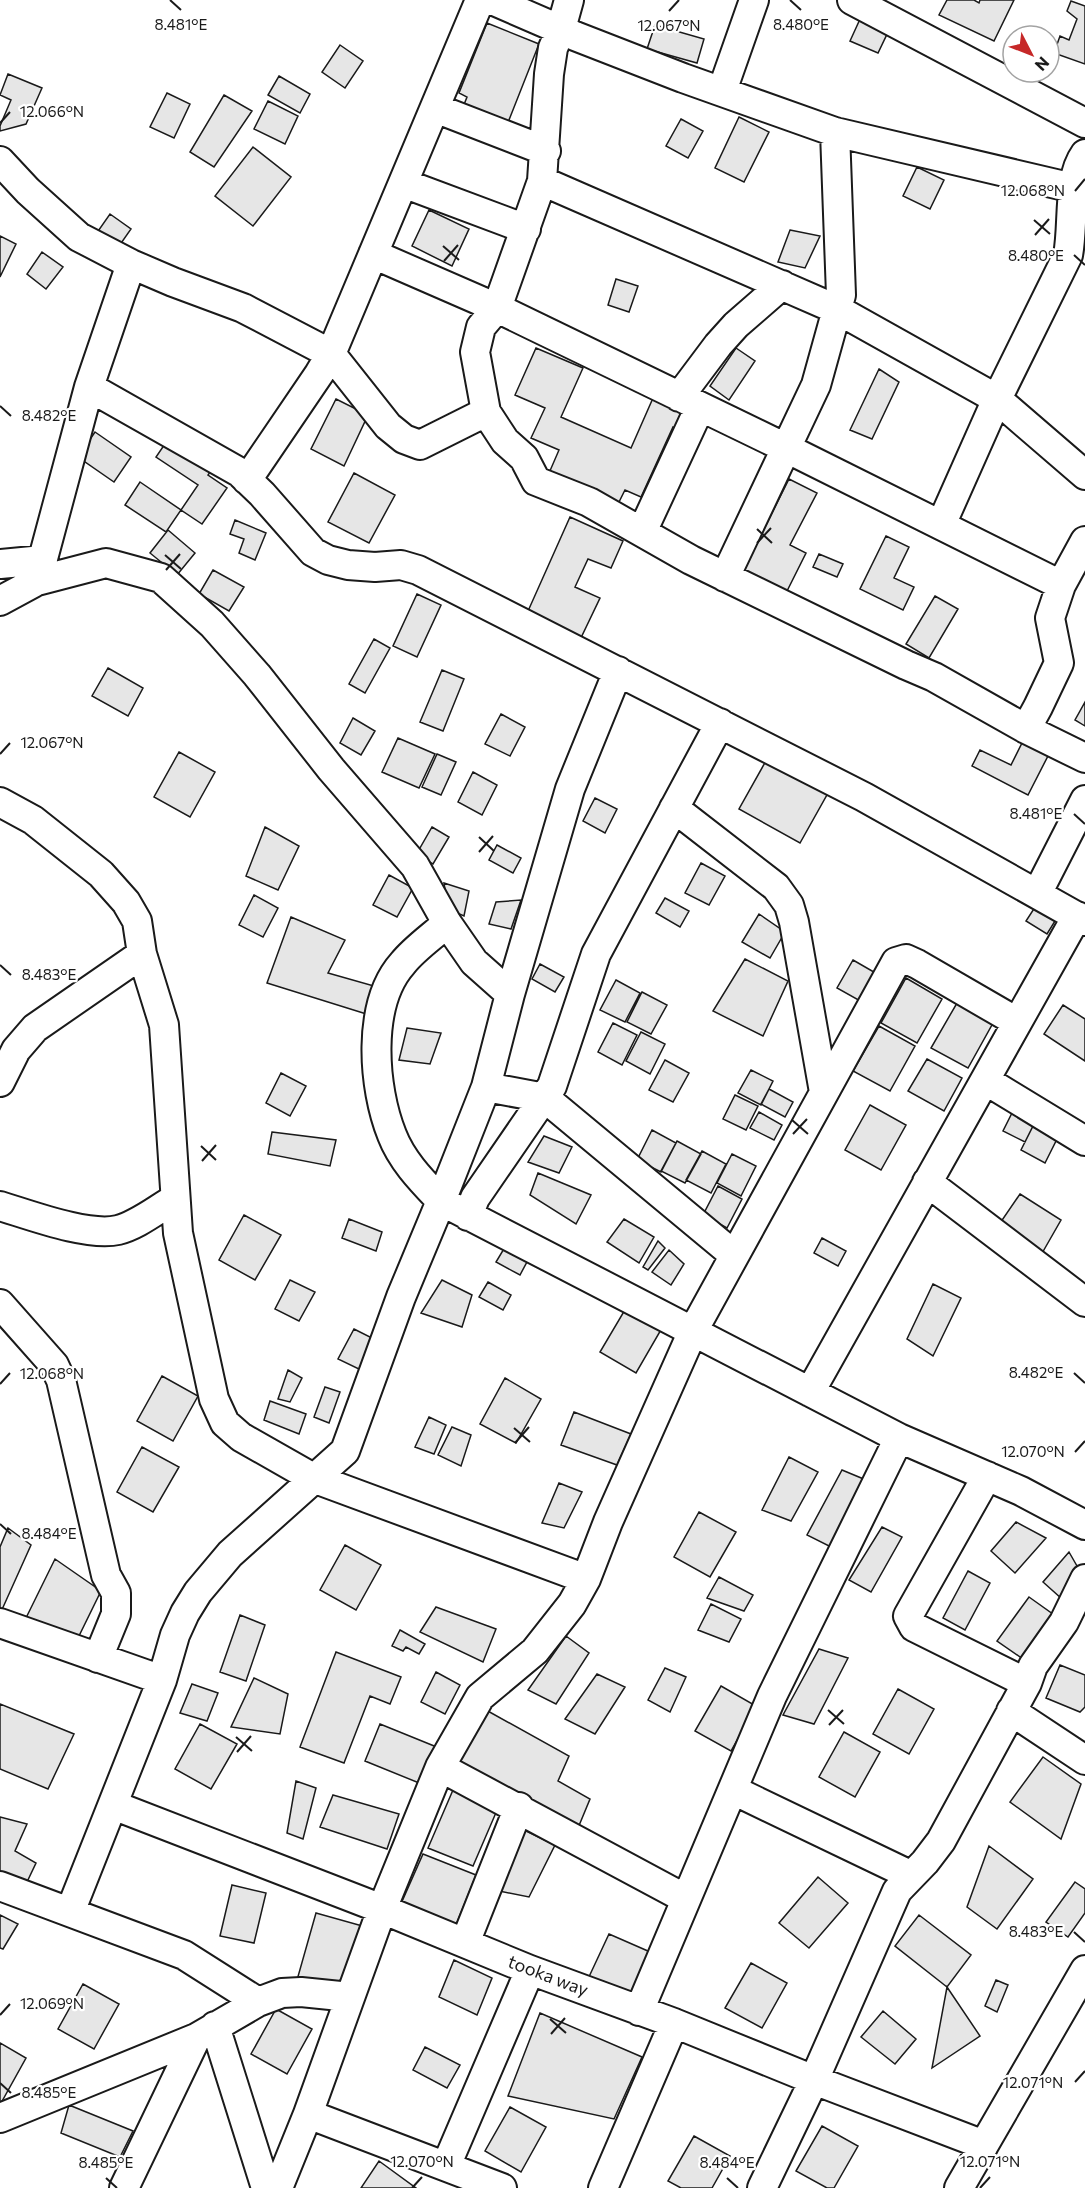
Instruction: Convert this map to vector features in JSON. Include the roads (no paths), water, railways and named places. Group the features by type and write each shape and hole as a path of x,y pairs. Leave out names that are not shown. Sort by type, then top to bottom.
{"street":[{"path":"247,480 331,354 480,0"},
{"path":"492,0 661,70 836,132 1073,188"},
{"path":"569,0 554,48 549,74 543,181 497,308 481,327 475,352 486,412 505,441 524,458 536,480 589,502 725,577 934,677 1026,729 1085,758"},
{"path":"722,91 754,0"},
{"path":"852,0 1085,123"},
{"path":"435,108 546,151"},
{"path":"725,577 816,385 838,310 841,295 836,132"},
{"path":"941,525 998,399 1068,255 1073,188 1085,154"},
{"path":"0,161 28,191 79,237 131,264 243,308 331,354 388,426 404,439 420,445 486,412"},
{"path":"543,181 838,310 998,399 1085,475"},
{"path":"403,183 526,229"},
{"path":"373,254 497,308 786,447 1061,585"},
{"path":"0,601 40,571 89,387 131,264"},
{"path":"642,532 689,402 718,345 736,325 782,285"},
{"path":"89,387 239,471 262,494 303,543 320,556 348,565 375,567 401,565 418,570 864,798 1081,919 1017,1022 810,1392"},
{"path":"1026,729 1059,663 1050,618 1061,585 1085,541"},
{"path":"0,564 40,571 106,563 160,578 212,624 257,675 331,769 415,866 447,923 474,962 510,994"},
{"path":"70,1912 162,1680 179,1628 198,1592 230,1554 345,1451 400,1297 486,1087 510,994 570,789 618,671"},
{"path":"468,1216 475,1198 552,1086 596,954 720,723"},
{"path":"1036,894 1085,800"},
{"path":"0,802 33,820 101,874 126,902 137,921 142,954 164,1025 178,1233 214,1399 225,1423 241,1437 313,1478 586,1579"},
{"path":"674,808 776,887 789,905 824,1092"},
{"path":"447,923 402,964 384,995 377,1031 377,1082 392,1136 413,1172 441,1201 899,1438 987,1476 1085,1525"},
{"path":"0,1082 16,1050 35,1028 142,954"},
{"path":"278,2188 308,2114 382,1909 440,1767 480,1697 535,1651 572,1604 586,1579 608,1522 693,1331 896,962 906,959 917,964 1017,1022"},
{"path":"985,1080 1085,1141"},
{"path":"486,1087 545,1098 734,1255"},
{"path":"927,1182 1085,1302"},
{"path":"0,1206 83,1230 116,1231 175,1199"},
{"path":"0,1304 54,1365 61,1380 106,1575 116,1593 116,1614 98,1658"},
{"path":"639,2011 772,1696 899,1438"},
{"path":"987,1476 908,1616 914,1627 1027,1683"},
{"path":"762,2188 814,2080 897,1891 925,1862 941,1841 1027,1683 1033,1666 1064,1622 1085,1579"},
{"path":"0,1623 162,1680"},
{"path":"1011,1711 1085,1760"},
{"path":"440,1767 519,1807 686,1899"},
{"path":"733,1790 910,1875"},
{"name":"tooka way","path":"113,1805 382,1909 530,1970 674,2023 984,2145"},
{"path":"465,1943 519,1807"},
{"path":"0,1886 184,1955 258,2002"},
{"path":"446,2166 530,1970"},
{"path":"959,2188 1085,1970"},
{"path":"0,2118 206,2032 258,2002 282,1993 301,1992 350,1997"},
{"path":"603,2188 674,2023"},
{"path":"124,2188 206,2032"},
{"path":"206,2032 266,2188"},
{"path":"308,2114 502,2188"}]}
